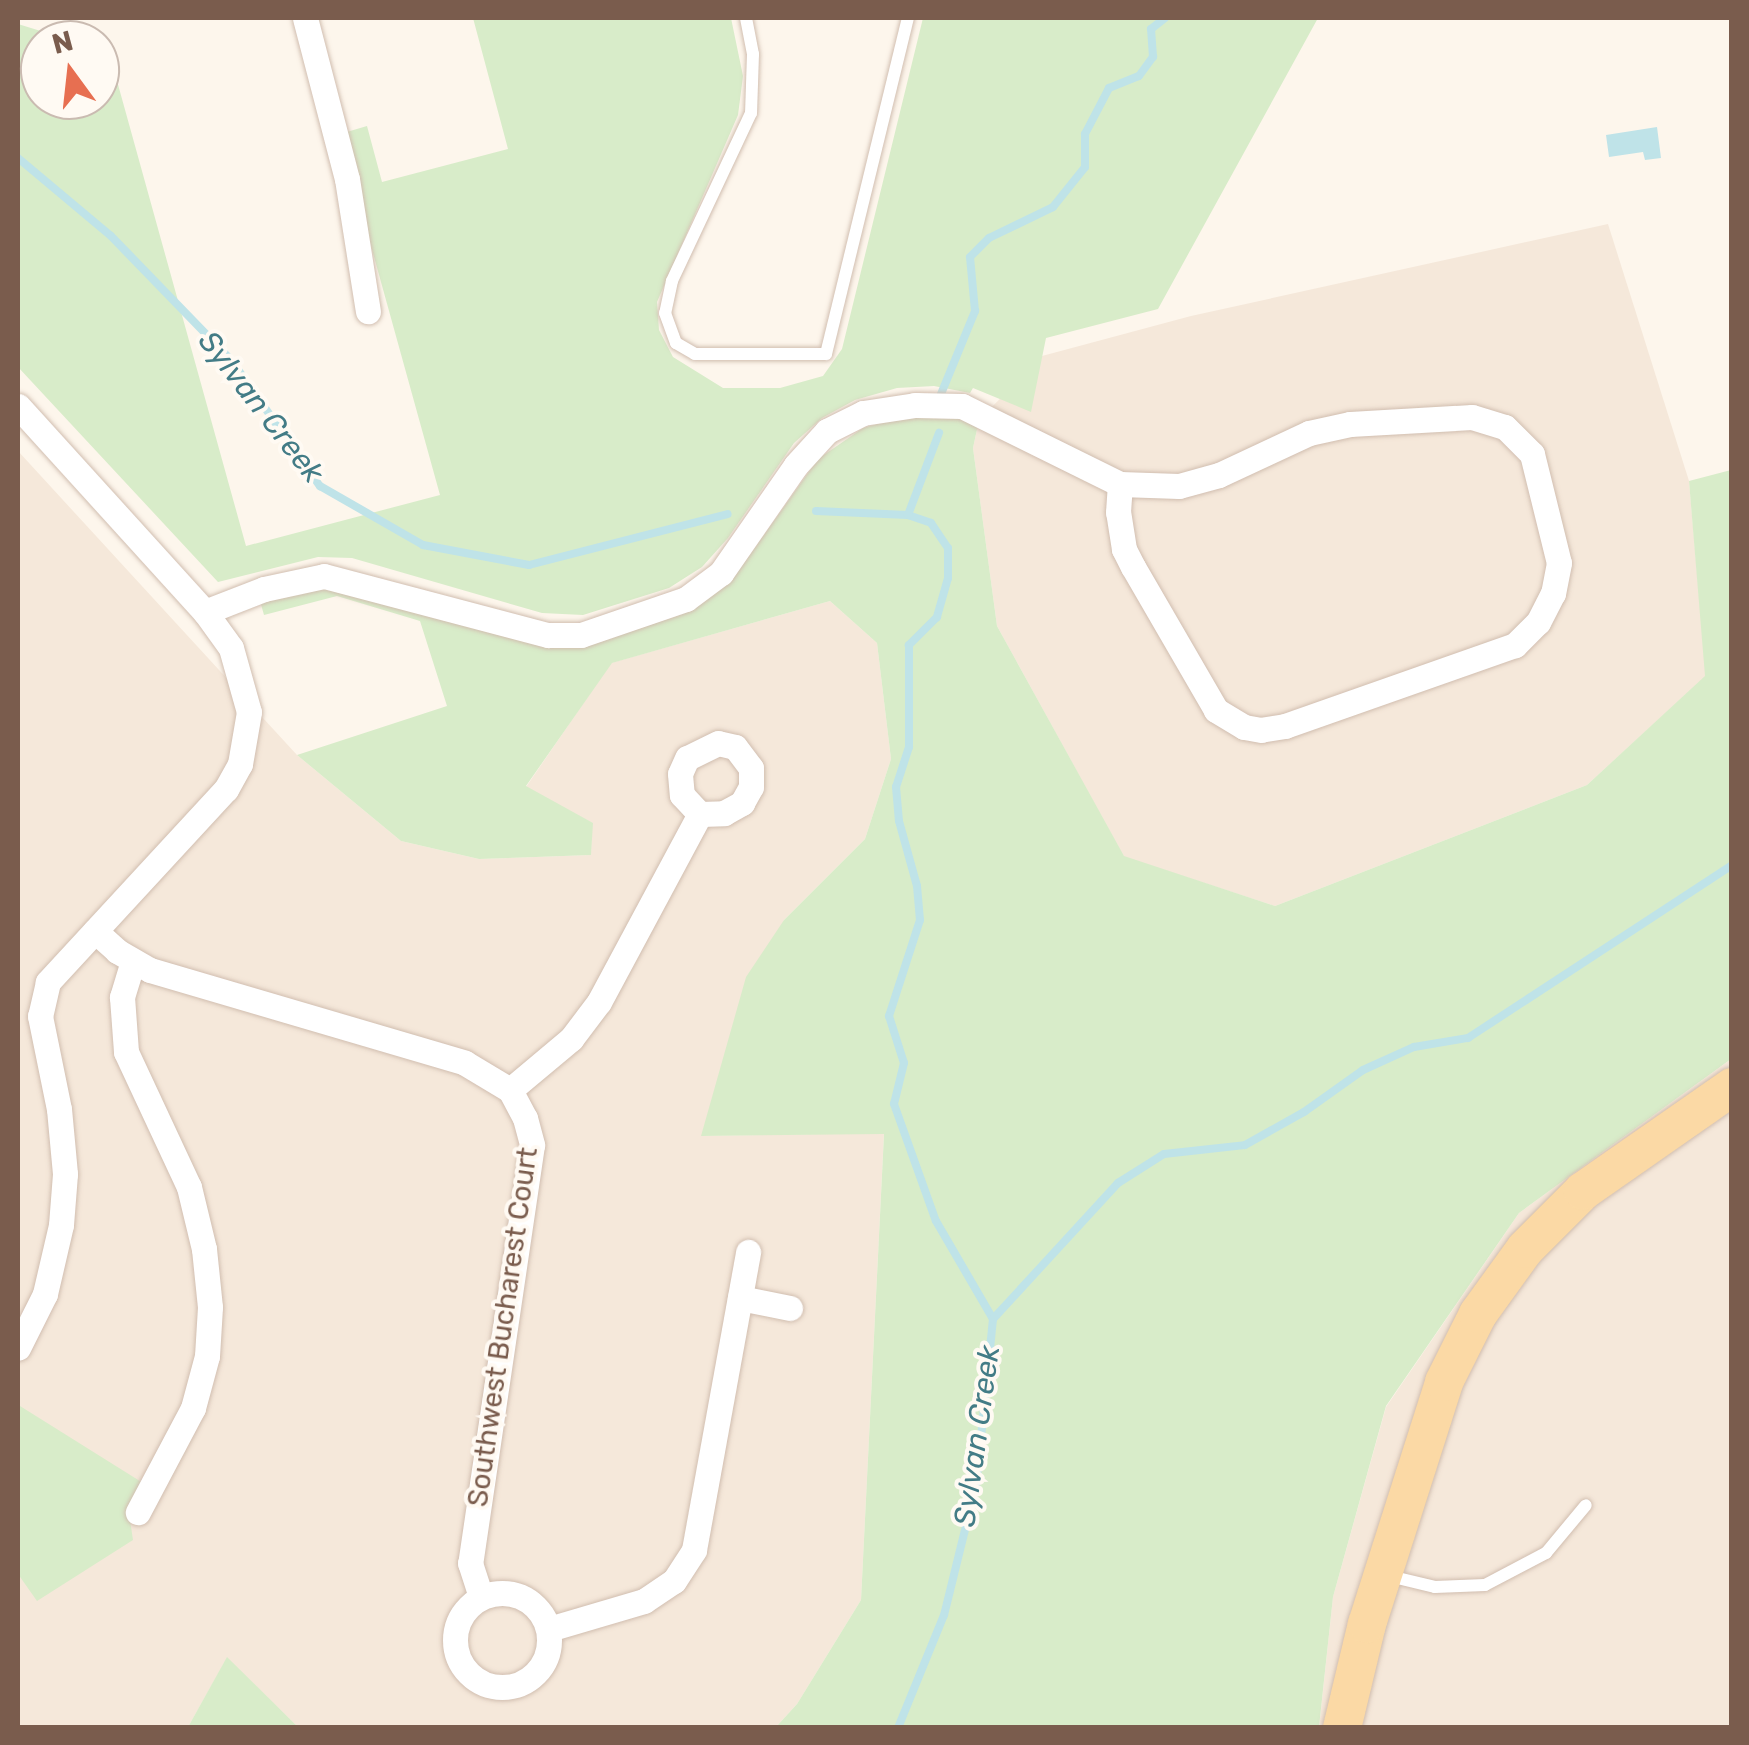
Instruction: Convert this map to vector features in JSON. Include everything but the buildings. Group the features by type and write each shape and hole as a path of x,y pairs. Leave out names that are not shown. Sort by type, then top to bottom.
{"main road":[{"path":"1342,1728 1383,1574 1444,1382 1493,1289 1524,1249 1583,1191 1732,1087"}],"street":[{"path":"306,18 347,179 368,311"},
{"path":"18,406 205,612 239,667 249,712 240,764 226,790 48,982 42,999 42,1043 58,1109 64,1190 61,1225 45,1294 18,1348"},
{"path":"205,612 264,590 324,576 548,635 581,635 686,600 721,574 796,464 827,431 863,413 915,406 962,406 1120,484 1179,486 1219,475 1310,434 1350,424 1472,417 1504,427 1532,454 1558,563 1553,593 1538,622 1515,646 1285,726 1261,730 1244,726 1216,710 1133,567 1124,548 1118,512 1120,484"},
{"path":"95,930 133,962 305,1018 465,1062 510,1090 570,1039 599,1002 700,814"},
{"path":"133,962 122,997 126,1052 189,1187 210,1307 207,1356 198,1394 138,1512"},
{"name":"Southwest Bucharest Court","path":"481,1597 470,1563 532,1145 525,1118 510,1090"},
{"path":"549,1629 644,1600 674,1581 694,1550 748,1252"},
{"path":"740,1298 790,1308"},
{"path":"500,1592 522,1596 544,1616 549,1629 548,1655 531,1678 514,1686 480,1682 457,1656 454,1638 467,1607 481,1597 500,1592"}],"lane":[{"path":"746,18 753,54 751,113 672,281 665,313 676,343 695,354 826,354 908,18"},
{"path":"1383,1574 1434,1587 1485,1585 1546,1553 1586,1505"}],"shaded area":[{"path":"1608,224 1689,481 1706,676 1587,785 1275,906 1124,857 997,626 973,448 979,420 1042,356 1191,316"},
{"path":"18,451 297,755 401,841 479,859 591,855 592,823 526,787 611,663 830,601 877,643 891,759 865,839 784,920 702,1136 884,1133 861,1600 797,1704 776,1727 298,1727 227,1658 188,1727 18,1727"},
{"path":"1731,1059 1731,1727 1319,1728 1333,1597 1386,1407 1519,1213"}],"green space":[{"path":"473,18 731,18 743,76 738,115 657,302 659,330 673,357 723,388 780,388 823,376 842,349 923,18 1318,18 1158,309 1046,338 1031,412 973,388 970,393 934,386 897,388 855,400 822,418 794,443 728,538 702,567 669,588 583,615 542,613 352,558 318,557 218,582 18,367 18,24 20,120 120,120 120,92 246,546 440,495 340,134 367,126 382,182 508,149"},
{"path":"905,416 979,420 973,448 997,626 1124,856 1275,906 1587,785 1705,676 1689,481 1731,470 1731,1059 1519,1213 1386,1406 1333,1597 1319,1727 776,1727 797,1704 861,1600 884,1134 701,1136 746,977 784,920 865,839 891,759 877,643 830,601 612,663 526,786 593,823 591,855 479,859 401,841 297,755 447,706 420,621 337,596 264,615 260,601 321,586 606,639 677,616 711,596 739,570 818,459 863,428"},
{"path":"20,1406 143,1483 129,1513 133,1540 37,1601 18,1574"},
{"path":"227,1657 298,1727 188,1727"}],"water":[{"path":"1657,127 1661,158 1645,160 1643,152 1609,157 1606,135"}],"waterway":[{"path":"941,394 975,311 970,257 989,238 1053,207 1085,167 1085,134 1109,88 1139,76 1153,57 1151,29 1165,18"},
{"name":"Sylvan Creek","path":"18,158 111,236 232,361 320,486 423,545 529,565 728,514"},
{"path":"908,515 939,433"},
{"name":"Sylvan Creek","path":"816,511 908,515 931,523 948,548 948,578 937,617 909,645 909,747 896,787 899,821 917,886 920,920 889,1016 904,1063 894,1104 936,1221 993,1319 976,1485 944,1615 898,1728"},
{"path":"993,1319 1118,1183 1164,1154 1245,1145 1304,1112 1363,1070 1414,1047 1468,1038 1732,865"}]}
